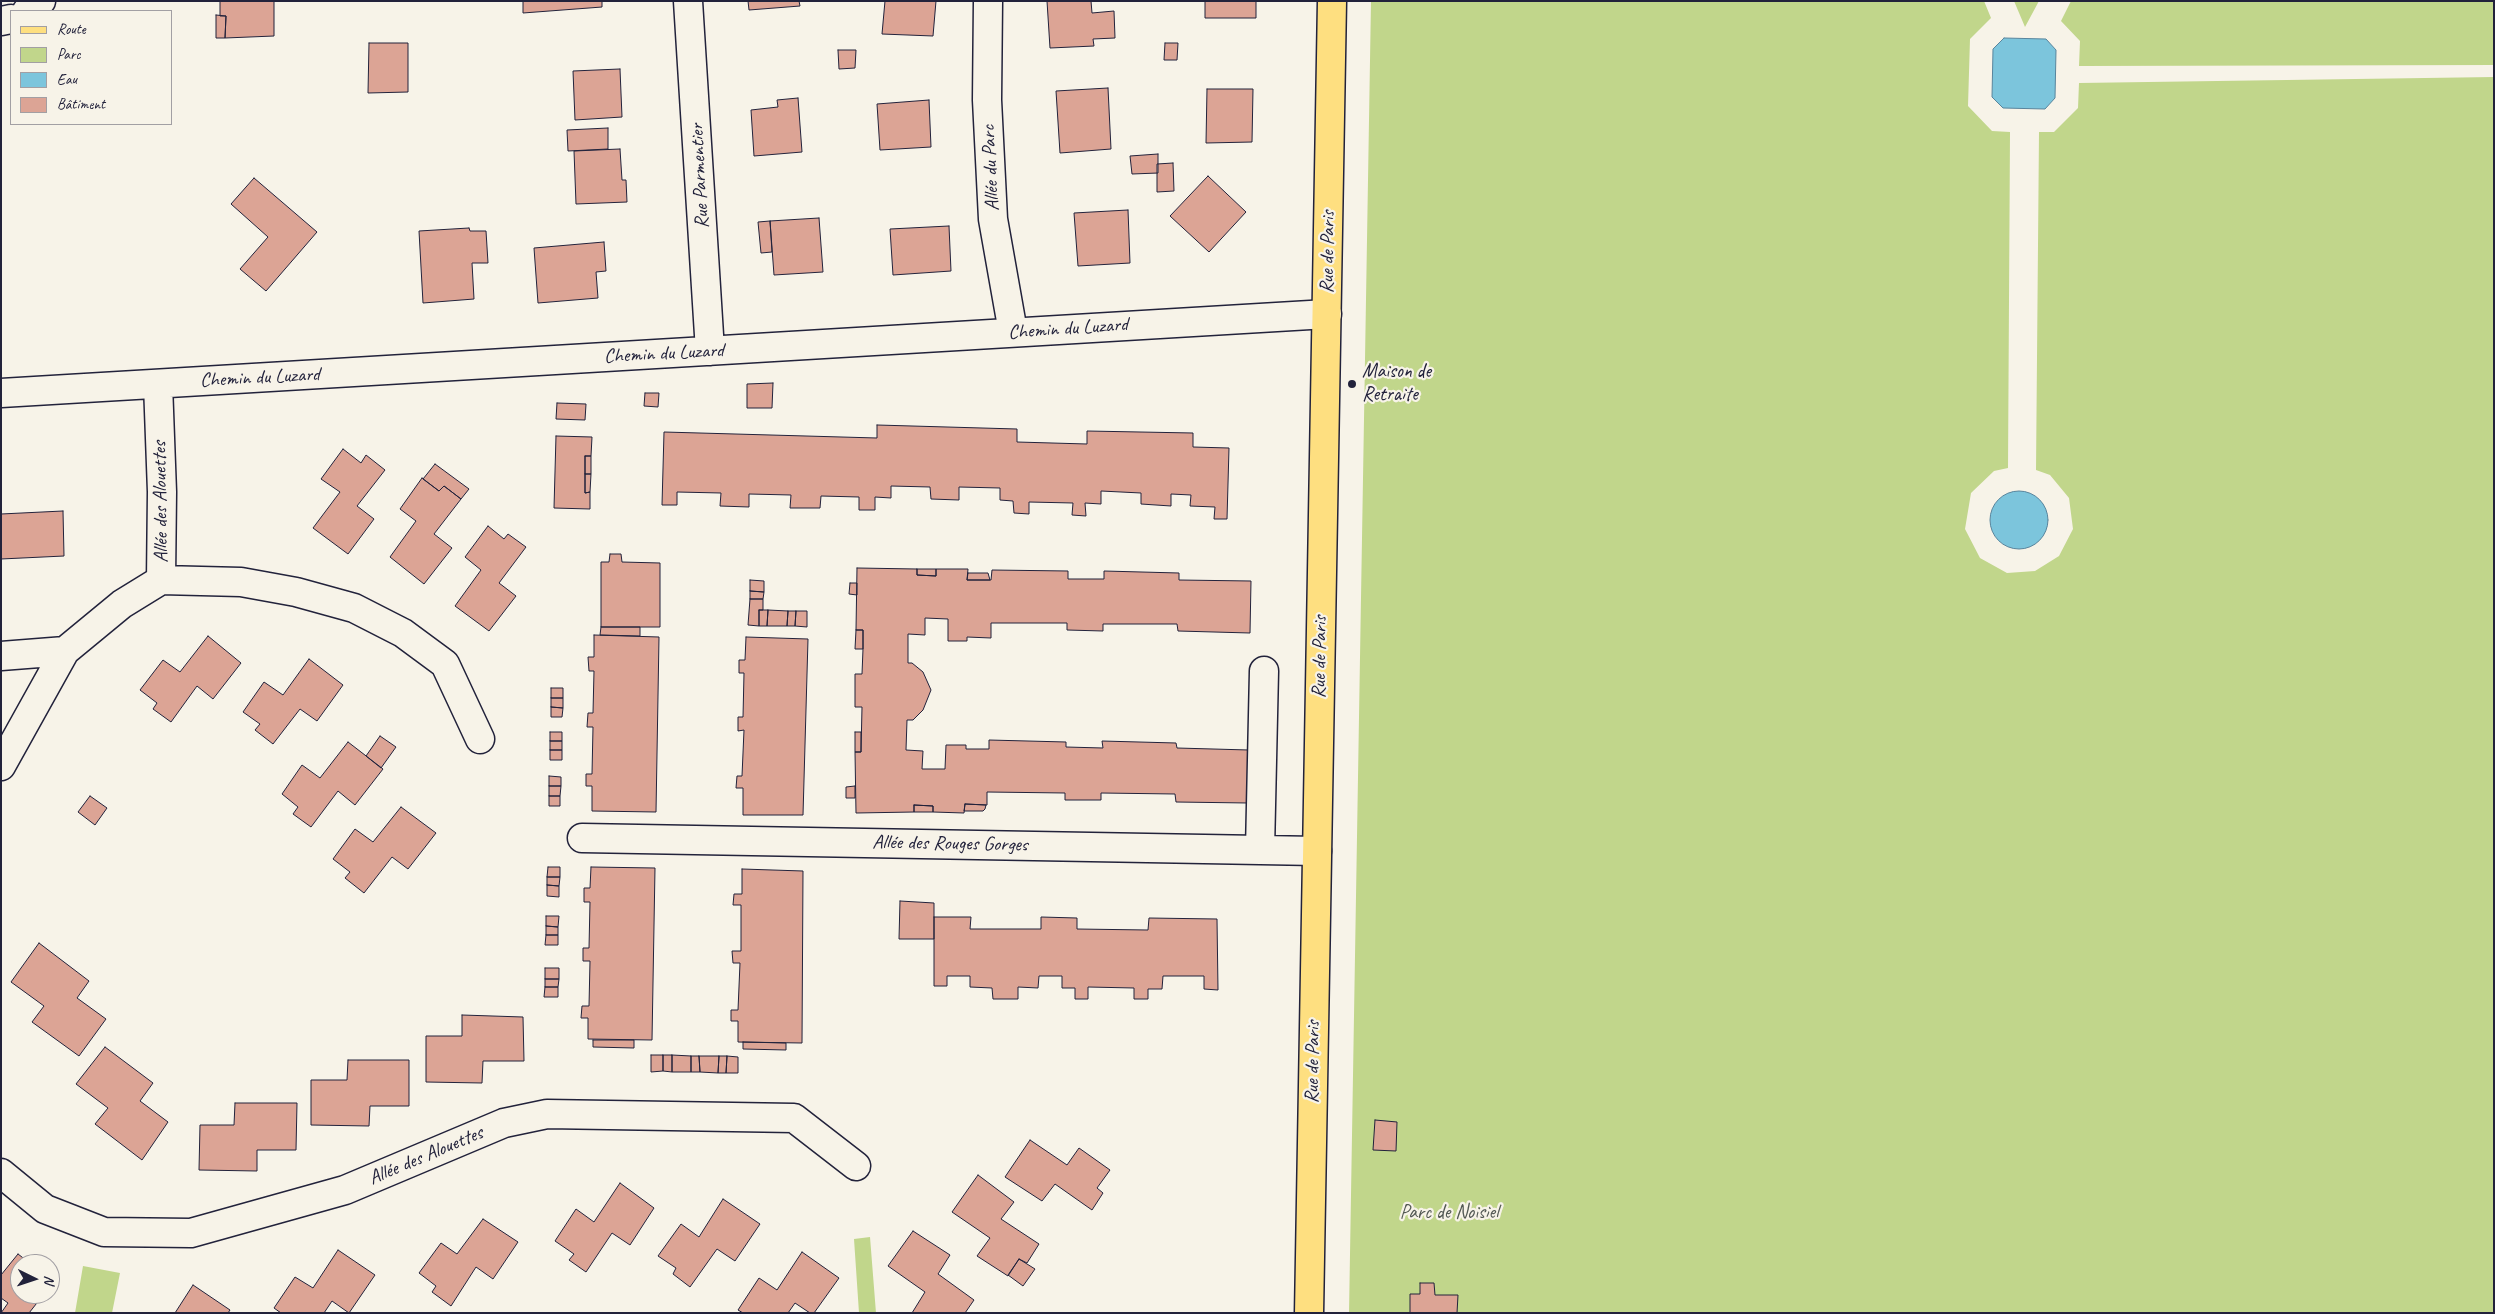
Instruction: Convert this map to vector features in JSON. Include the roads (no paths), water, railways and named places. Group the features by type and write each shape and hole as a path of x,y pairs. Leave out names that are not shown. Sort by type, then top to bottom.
{"main road":[{"name":"Rue de Paris","path":"1309,1313 1332,1"}],"street":[{"path":"28,10 41,1"},
{"name":"Rue Parmentier","path":"688,1 710,351"},
{"name":"Allée du Parc","path":"988,1 987,100 993,219 1013,332"},
{"name":"Chemin du Luzard","path":"1,393 1327,314"},
{"name":"Allée des Alouettes","path":"1,766 65,651 122,604 161,580 162,492 158,384"},
{"path":"161,580 240,582 296,592 354,608 403,633 445,664 480,739"},
{"path":"1,656 65,651"},
{"path":"1260,850 1264,671"},
{"name":"Allée des Rouges Gorges","path":"582,838 1317,851"},
{"name":"Allée des Alouettes","path":"1,1173 45,1209 104,1232 191,1233 345,1190 504,1123 547,1114 794,1118 856,1166"}],"water":[{"path":"2004,38 2046,39 2056,50 2055,98 2045,109 2003,108 1992,97 1993,49"},
{"path":"2013,491 2025,491 2040,499 2048,514 2048,526 2040,541 2025,549 2013,549 1998,541 1990,526 1990,514 1998,499"}],"place":[{"name":"Maison de Retraite","path":"1352,384"}],"park label":[{"name":"Parc de Noisiel","path":"1449,1213"}]}
